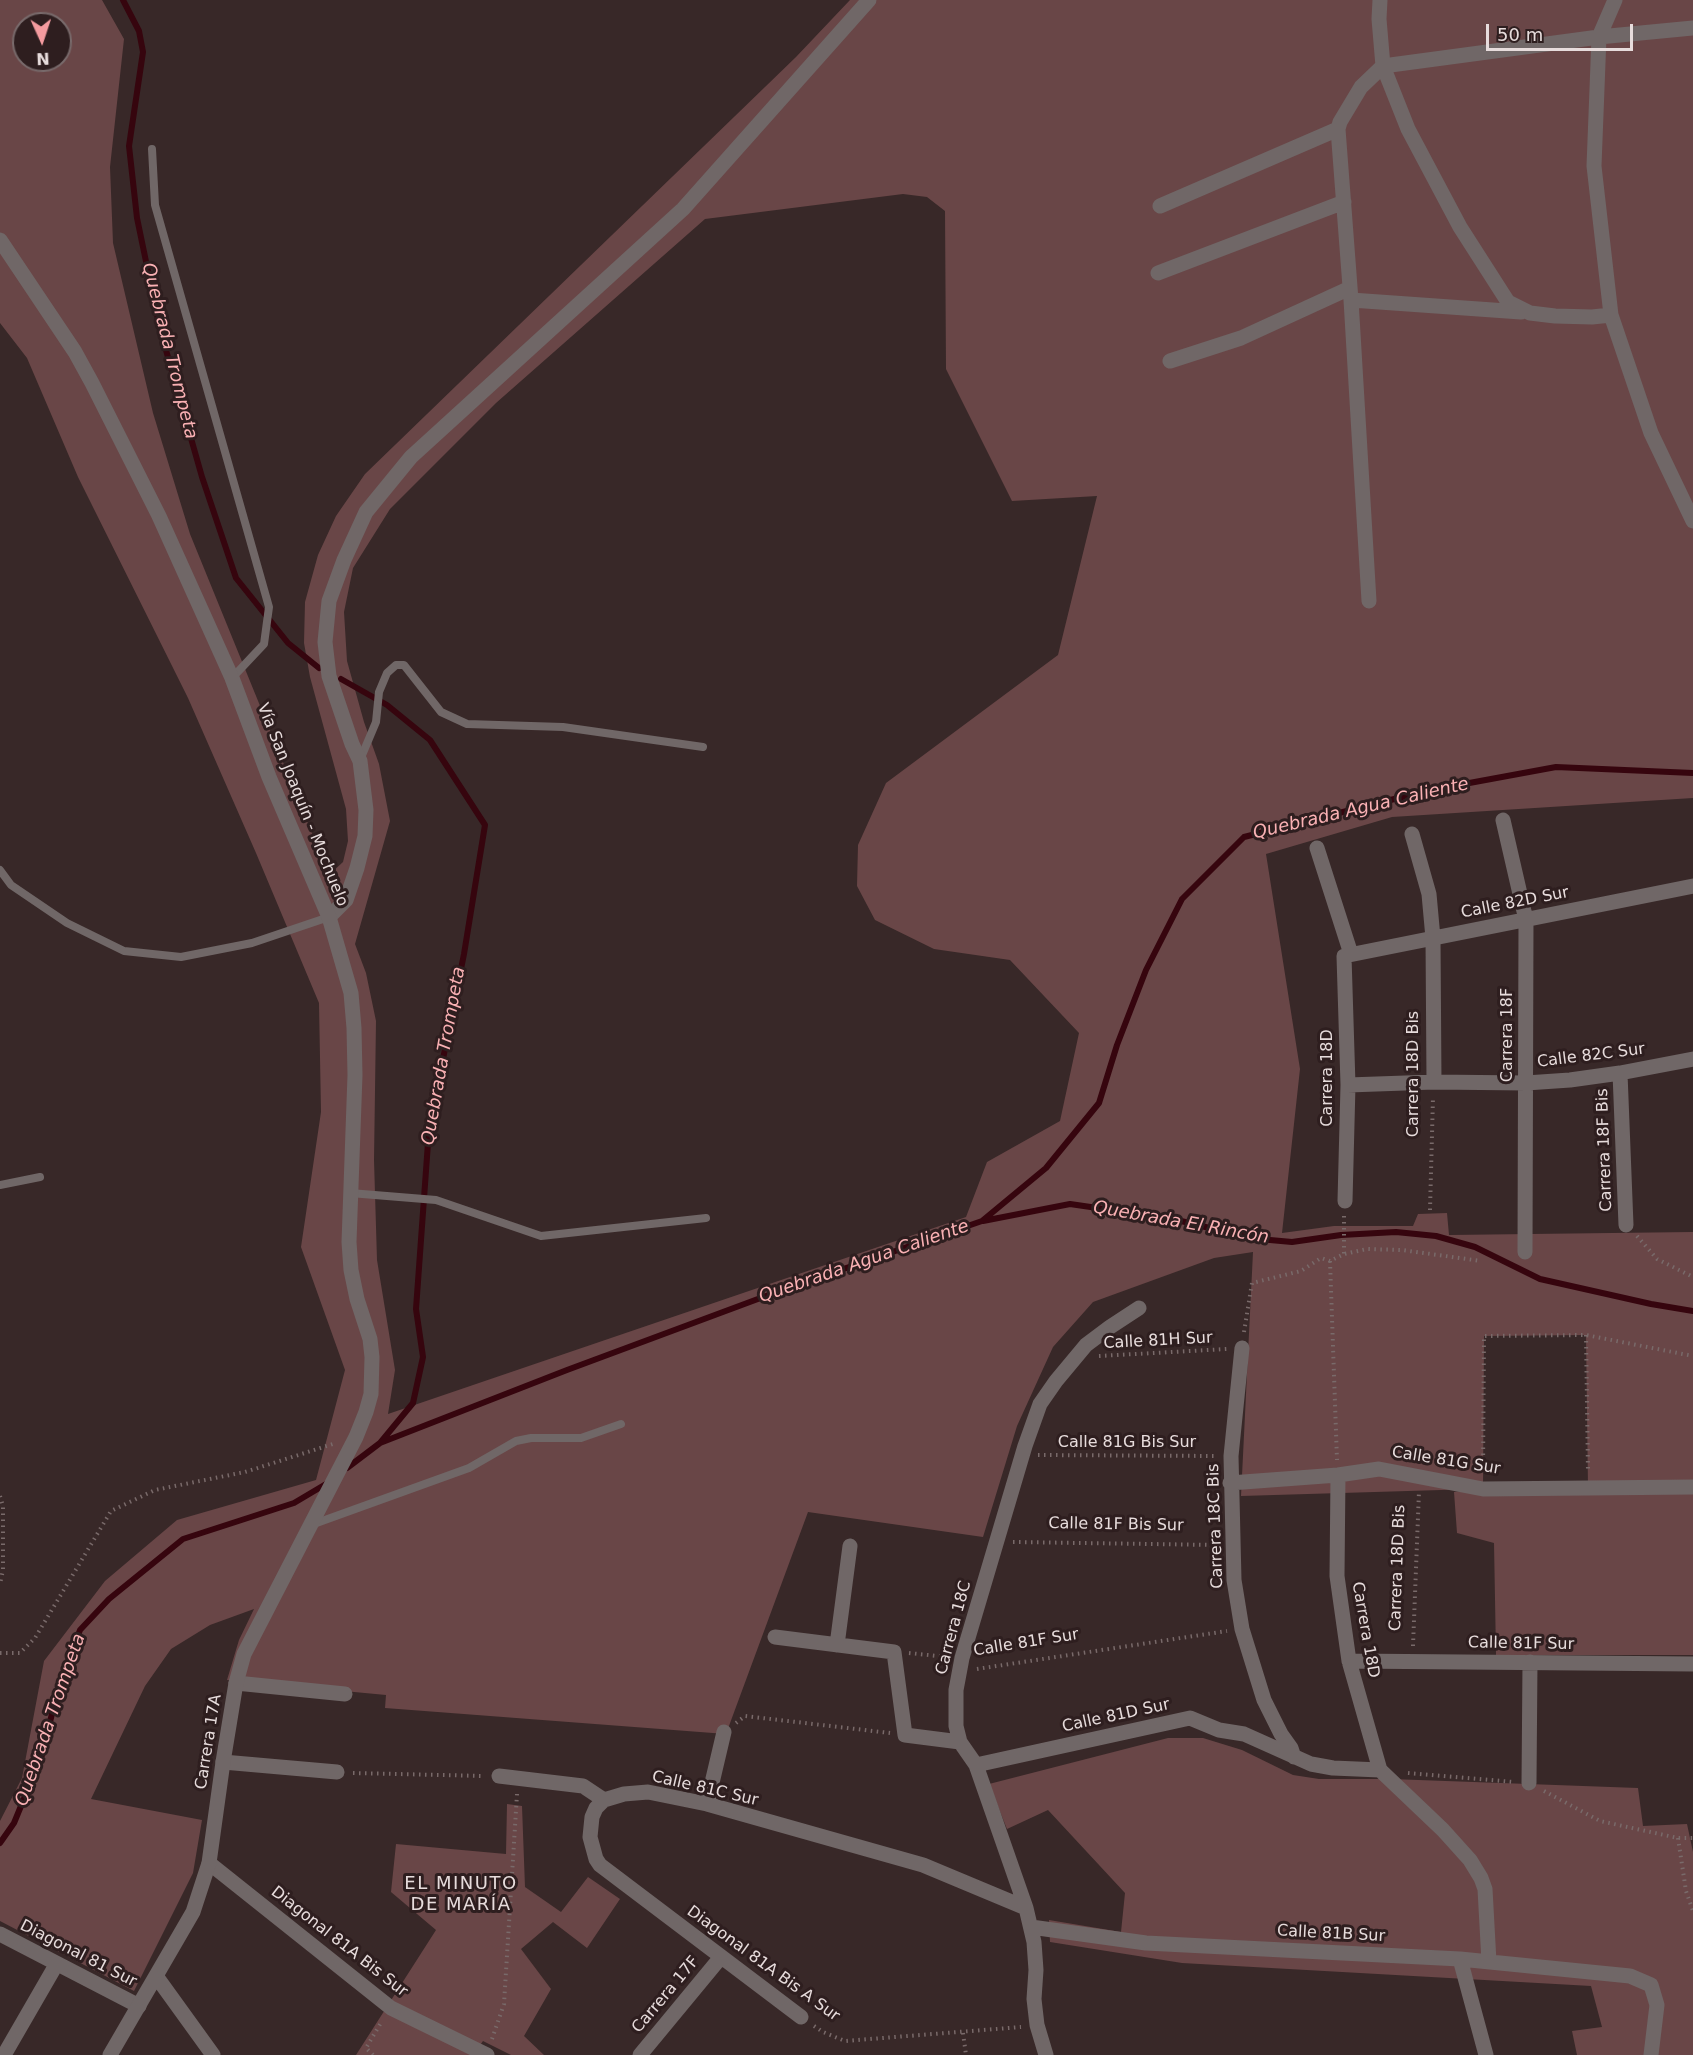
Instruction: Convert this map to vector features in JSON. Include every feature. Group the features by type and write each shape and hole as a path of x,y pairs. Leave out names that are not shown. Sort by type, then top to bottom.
{"street":[{"path":"328,917 346,900 365,836 366,810 360,760 352,744 329,676 325,642 329,601 344,560 366,512 411,457 682,209 869,0"},
{"path":"1380,0 1379,19 1383,66 1408,129 1460,227 1508,302 1530,313"},
{"path":"1615,0 1599,37 1594,166 1611,315 1651,433 1693,521"},
{"path":"1368,601 1351,294 1338,129 1340,122 1361,87 1383,66 1599,37 1693,28"},
{"path":"1160,206 1338,129"},
{"path":"1158,273 1344,202"},
{"name":"Vía San Joaquín - Mochuelo","path":"0,240 75,351 159,516 232,678 268,777 328,917 351,993 355,1075 348,1242 357,1299 370,1339 372,1357 371,1394 356,1437"},
{"path":"1170,361 1241,338 1351,294 1530,313 1592,317 1611,315"},
{"name":"Carrera 18F","path":"1503,820 1526,920 1525,1252"},
{"name":"Carrera 18D Bis","path":"1412,834 1429,894 1433,938 1434,1082"},
{"name":"Carrera 18D","path":"1317,848 1347,955 1348,1085 1345,1201"},
{"name":"Calle 82D Sur","path":"1347,955 1693,886"},
{"name":"Calle 82C Sur","path":"1348,1085 1434,1082 1526,1083 1570,1080 1693,1059"},
{"name":"Carrera 18F Bis","path":"1620,1073 1626,1224"},
{"name":"Carrera 18C","path":"1046,2055 1037,2025 1034,1999 1036,1970 1034,1942 1026,1908 976,1765 960,1742 956,1726 955,1708 960,1665 1040,1404 1086,1345 1139,1308"},
{"name":"Carrera 18C Bis","path":"1242,1348 1230,1483 1234,1580 1242,1629 1264,1700 1294,1757"},
{"name":"Carrera 17A","path":"110,2055 193,1912 209,1863 223,1762 244,1654 356,1437"},
{"name":"Calle 81G Sur","path":"1230,1483 1338,1475 1379,1469 1483,1489 1693,1487"},
{"name":"Carrera 18D","path":"1338,1475 1337,1576 1349,1661 1380,1770"},
{"path":"837,1645 850,1546"},
{"path":"775,1637 894,1652 905,1735 960,1742"},
{"name":"Calle 81F Sur","path":"1349,1661 1693,1664"},
{"path":"1529,1783 1530,1662"},
{"path":"237,1683 345,1694"},
{"name":"Calle 81D Sur","path":"976,1765 1190,1718 1219,1730 1244,1734 1311,1764 1333,1768 1380,1770"},
{"path":"707,1804 724,1732"},
{"path":"223,1762 337,1772"},
{"path":"1380,1770 1443,1830 1470,1860 1481,1878 1485,1889 1489,1962"},
{"path":"499,1776 583,1786 604,1800"},
{"name":"Calle 81C Sur","path":"604,1800 624,1794 648,1792 707,1804 923,1865 1026,1908"},
{"name":"Diagonal 81A Bis A Sur","path":"604,1800 592,1817 590,1837 596,1859 605,1870 801,2017"},
{"name":"Diagonal 81A Bis Sur","path":"209,1863 391,2008 486,2055"},
{"name":"Calle 81B Sur","path":"1031,1927 1146,1943 1460,1959 1630,1976 1652,1985 1657,2005 1651,2055"},
{"name":"Diagonal 81 Sur","path":"0,1934 139,2006"},
{"name":"Carrera 17F","path":"640,2055 721,1958"},
{"path":"1460,1959 1486,2055"},
{"path":"4,2055 57,1965"},
{"name":"Diagonal 81 Sur","path":"156,1976 213,2055"}],"lane":[{"path":"152,148 155,206 269,608 264,644 232,678"},
{"path":"360,760 376,722 379,692 387,673 396,665 404,665 441,712 467,724 563,727 703,747"},
{"path":"0,870 11,885 67,923 124,951 181,957 252,943 328,917"},
{"path":"0,1185 40,1178"},
{"path":"350,1193 436,1200 541,1236 706,1218"},
{"path":"311,1525 469,1468 516,1441 531,1438 581,1438 621,1424"}],"path":[{"name":"Carrera 18D Bis","path":"1430,1210 1434,1082"},
{"path":"1344,1221 1344,1254"},
{"path":"1626,1224 1657,1259 1693,1277"},
{"path":"1242,1348 1252,1283 1301,1270 1321,1258 1330,1261 1344,1254 1367,1249 1402,1250 1481,1262"},
{"path":"1330,1261 1338,1475"},
{"path":"1586,1335 1588,1488"},
{"path":"1483,1489 1484,1336 1586,1335 1693,1356"},
{"name":"Calle 81H Sur","path":"1075,1357 1242,1348"},
{"path":"0,1653 20,1653 35,1638 111,1511 155,1490 245,1472 356,1437"},
{"name":"Calle 81G Bis Sur","path":"1023,1455 1231,1456"},
{"name":"Carrera 18D Bis","path":"1412,1661 1419,1477"},
{"path":"0,1496 3,1506 3,1570 0,1584"},
{"name":"Calle 81F Bis Sur","path":"997,1541 1234,1545"},
{"name":"Calle 81F Sur","path":"960,1665 1242,1629"},
{"path":"894,1652 960,1665"},
{"path":"724,1732 745,1716 905,1735"},
{"path":"337,1772 499,1776"},
{"path":"486,2055 504,2004 518,1778"},
{"path":"1678,1838 1686,1891 1693,1911"},
{"path":"373,2055 366,2048 391,2008"},
{"name":"Diagonal 81A Bis A Sur","path":"801,2017 823,2032 845,2041 1037,2025"},
{"path":"963,2032 966,2055"}],"shaded area":[{"path":"0,0 102,0 124,39 110,167 113,243 153,413 190,534 329,875 343,862 348,841 346,809 310,677 304,643 305,602 318,555 336,516 365,474 796,57 850,0 1693,0 1693,798 1392,817 1266,854 1300,1069 1282,1233 1334,1226 1413,1226 1418,1214 1447,1213 1449,1235 1693,1232 1693,1655 1496,1655 1494,1543 1457,1533 1454,1492 1475,1489 1241,1496 1253,1252 1214,1258 1093,1302 1053,1347 1017,1426 983,1537 808,1512 726,1734 385,1708 386,1695 227,1680 239,1640 254,1609 210,1625 171,1649 145,1686 91,1799 202,1820 193,1873 134,1991 0,1921 0,1821 22,1778 44,1661 105,1581 177,1520 316,1480 345,1370 301,1247 321,1112 319,1003 188,698 78,477 27,358 0,323","holes":["903,194 927,197 945,211 946,369 1012,501 1097,496 1058,655 886,783 858,845 857,886 875,920 934,949 1010,960 1079,1033 1060,1121 987,1162 966,1217 388,1414 395,1370 377,1260 374,1160 376,1021 366,973 355,944 390,821 379,764 364,722 347,661 344,612 353,568 390,509 496,403 705,219","1586,1335 1588,1488 1483,1488 1484,1336"]},
{"path":"1168,1738 1203,1738 1242,1750 1293,1775 1319,1779 1391,1779 1638,1788 1643,1826 1687,1824 1693,1852 1693,2055 1577,2055 1572,2031 1602,2027 1591,1986 1182,1963 1050,1942 1049,1920 1121,1932 1125,1893 1048,1810 1007,1829 989,1784"},
{"path":"507,1804 522,1806 525,1887 561,1912 588,1877 620,1899 587,1948 553,1922 521,1949 551,1989 524,2036 544,2055 511,2055 483,2041 473,2055 356,2055 436,1930 391,1892 396,1844 506,1854"}],"waterway":[{"name":"Quebrada Trompeta","path":"123,0 139,31 143,52 129,146 137,218 160,329 202,477 236,578 288,643 319,668"},
{"name":"Quebrada Trompeta","path":"341,679 387,705 430,740 485,825 464,954 429,1129 416,1309 423,1357 413,1403 380,1443 347,1468"},
{"name":"Quebrada Agua Caliente","path":"380,1443 774,1293 982,1221 1046,1168 1099,1103 1117,1045 1146,970 1182,899 1244,837 1426,791 1556,767 1693,773"},
{"name":"Quebrada El Rincón","path":"983,1221 1070,1204 1173,1219 1250,1238 1292,1242 1341,1235 1396,1232 1436,1236 1475,1247 1540,1279 1693,1311"},
{"name":"Quebrada Trompeta","path":"0,1843 14,1823 42,1755 58,1689 80,1630 109,1599 183,1539 294,1503 326,1484"}],"district":[{"name":"EL MINUTO DE MARÍA","path":"461,1894"}]}
